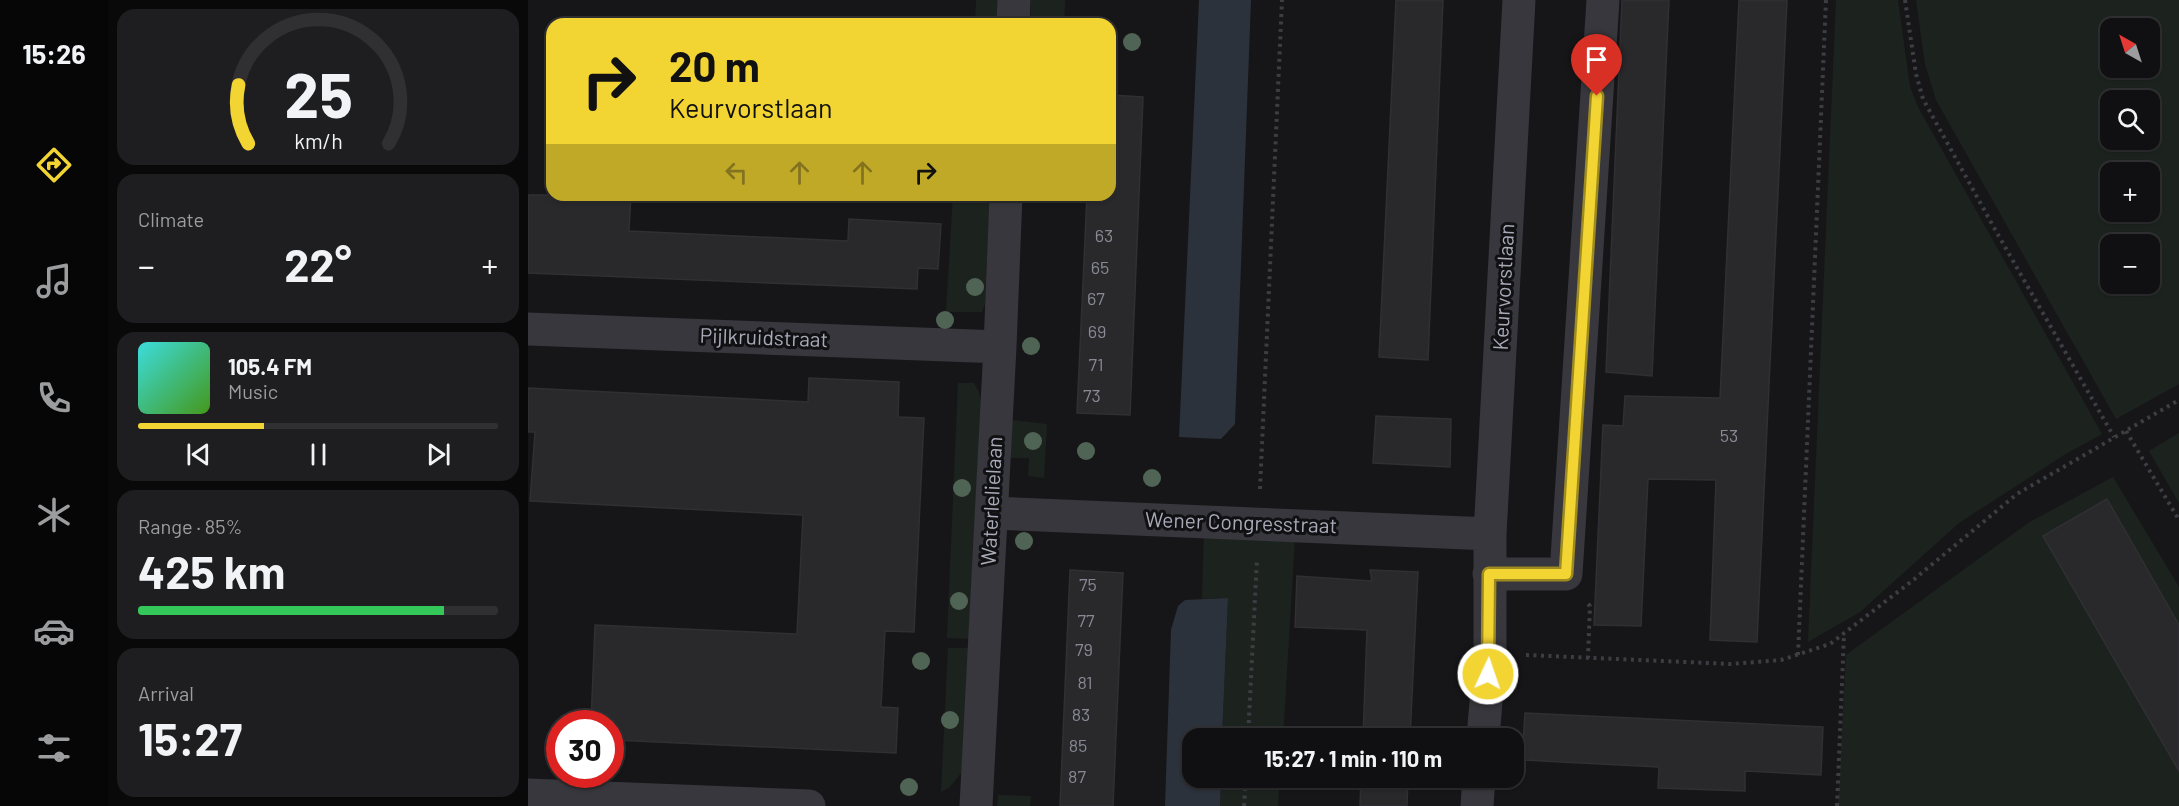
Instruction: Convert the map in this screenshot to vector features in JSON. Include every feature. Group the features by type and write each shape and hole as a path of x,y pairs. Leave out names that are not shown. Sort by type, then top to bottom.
{"street":[{"path":"1013,18 1014,0"},
{"name":"Keurvorstlaan","path":"1484,728 1490,653 1490,534 1519,0"},
{"path":"1489,574 1566,574 1603,0"},
{"name":"Waterlelielaan","path":"976,806 1006,201"},
{"name":"Pijlkruidstraat","path":"528,329 1000,347"},
{"name":"Wener Congresstraat","path":"992,513 1490,534"},
{"path":"1477,806 1478,788"},
{"path":"528,795 611,802 809,806"}],"path":[{"path":"1249,728 1282,0"},
{"path":"1798,655 1826,0"},
{"path":"1905,0 1916,74 1923,99 2114,437"},
{"path":"1490,653 1731,664 1781,660 1830,644 2018,494 2179,400"},
{"path":"2126,430 2179,520"},
{"path":"1566,574 1590,606 1588,658"},
{"path":"1837,806 1844,633"},
{"path":"1244,806 1245,788"}],"shaded area":[{"path":"976,0 999,0 998,18 975,18"},
{"path":"1031,0 1065,0 1064,18 1030,18"},
{"path":"1199,0 1251,0 1235,424 1221,439 1179,437"},
{"path":"1836,0 1898,0 1910,87 1919,109 2102,434 2064,455 1959,523 1860,612 1808,642"},
{"path":"1916,0 2179,0 2179,384 2116,419 1936,100 1925,64"},
{"path":"953,201 990,201 985,304 982,312 946,312"},
{"path":"958,383 974,383 981,401 973,639 947,638"},
{"path":"1011,420 1047,424 1044,478 1028,476 1029,458 1011,458"},
{"path":"2179,433 2179,503 2149,451"},
{"path":"2113,477 2179,587 2179,806 1838,806 1846,655 2028,523"},
{"path":"1204,533 1295,538 1284,728 1222,728 1228,598 1202,599"},
{"path":"1228,598 1222,728 1182,728 1182,788 1221,788 1220,806 1165,806 1171,630 1178,606 1185,600"},
{"path":"948,648 972,648 962,772 949,788 941,792"},
{"path":"1221,788 1279,788 1278,806 1220,806"},
{"path":"998,795 1031,796 1030,806 997,806"}],"building":[{"path":"1396,0 1443,0 1428,360 1379,357"},
{"path":"1622,0 1669,0 1652,376 1606,372"},
{"path":"1739,0 1787,0 1757,642 1710,640 1716,480 1648,479 1641,626 1594,625 1603,425 1623,426 1625,396 1720,398"},
{"path":"1116,95 1143,97 1130,415 1077,413 1087,201 1116,201"},
{"path":"528,195 546,195 546,201 631,201 629,231 848,241 849,219 941,224 938,269 918,268 917,289 528,273"},
{"path":"809,378 899,382 898,417 924,418 914,632 885,631 881,707 898,708 896,753 624,740 624,710 592,710 595,625 797,634 803,515 530,501 535,432 528,432 528,388 808,402"},
{"path":"1376,416 1451,419 1450,467 1373,463"},
{"path":"2107,499 2179,625 2179,771 2043,536"},
{"path":"1070,570 1123,573 1113,806 1060,806"},
{"path":"1370,570 1418,572 1410,728 1363,728 1367,630 1295,627 1297,576 1372,581"},
{"path":"1525,713 1823,727 1821,775 1745,771 1745,791 1658,788 1659,767 1524,760"},
{"path":"1361,788 1408,788 1407,806 1360,806"}],"route":[{"path":"1488,674 1489,574 1566,574 1597,96"}]}
